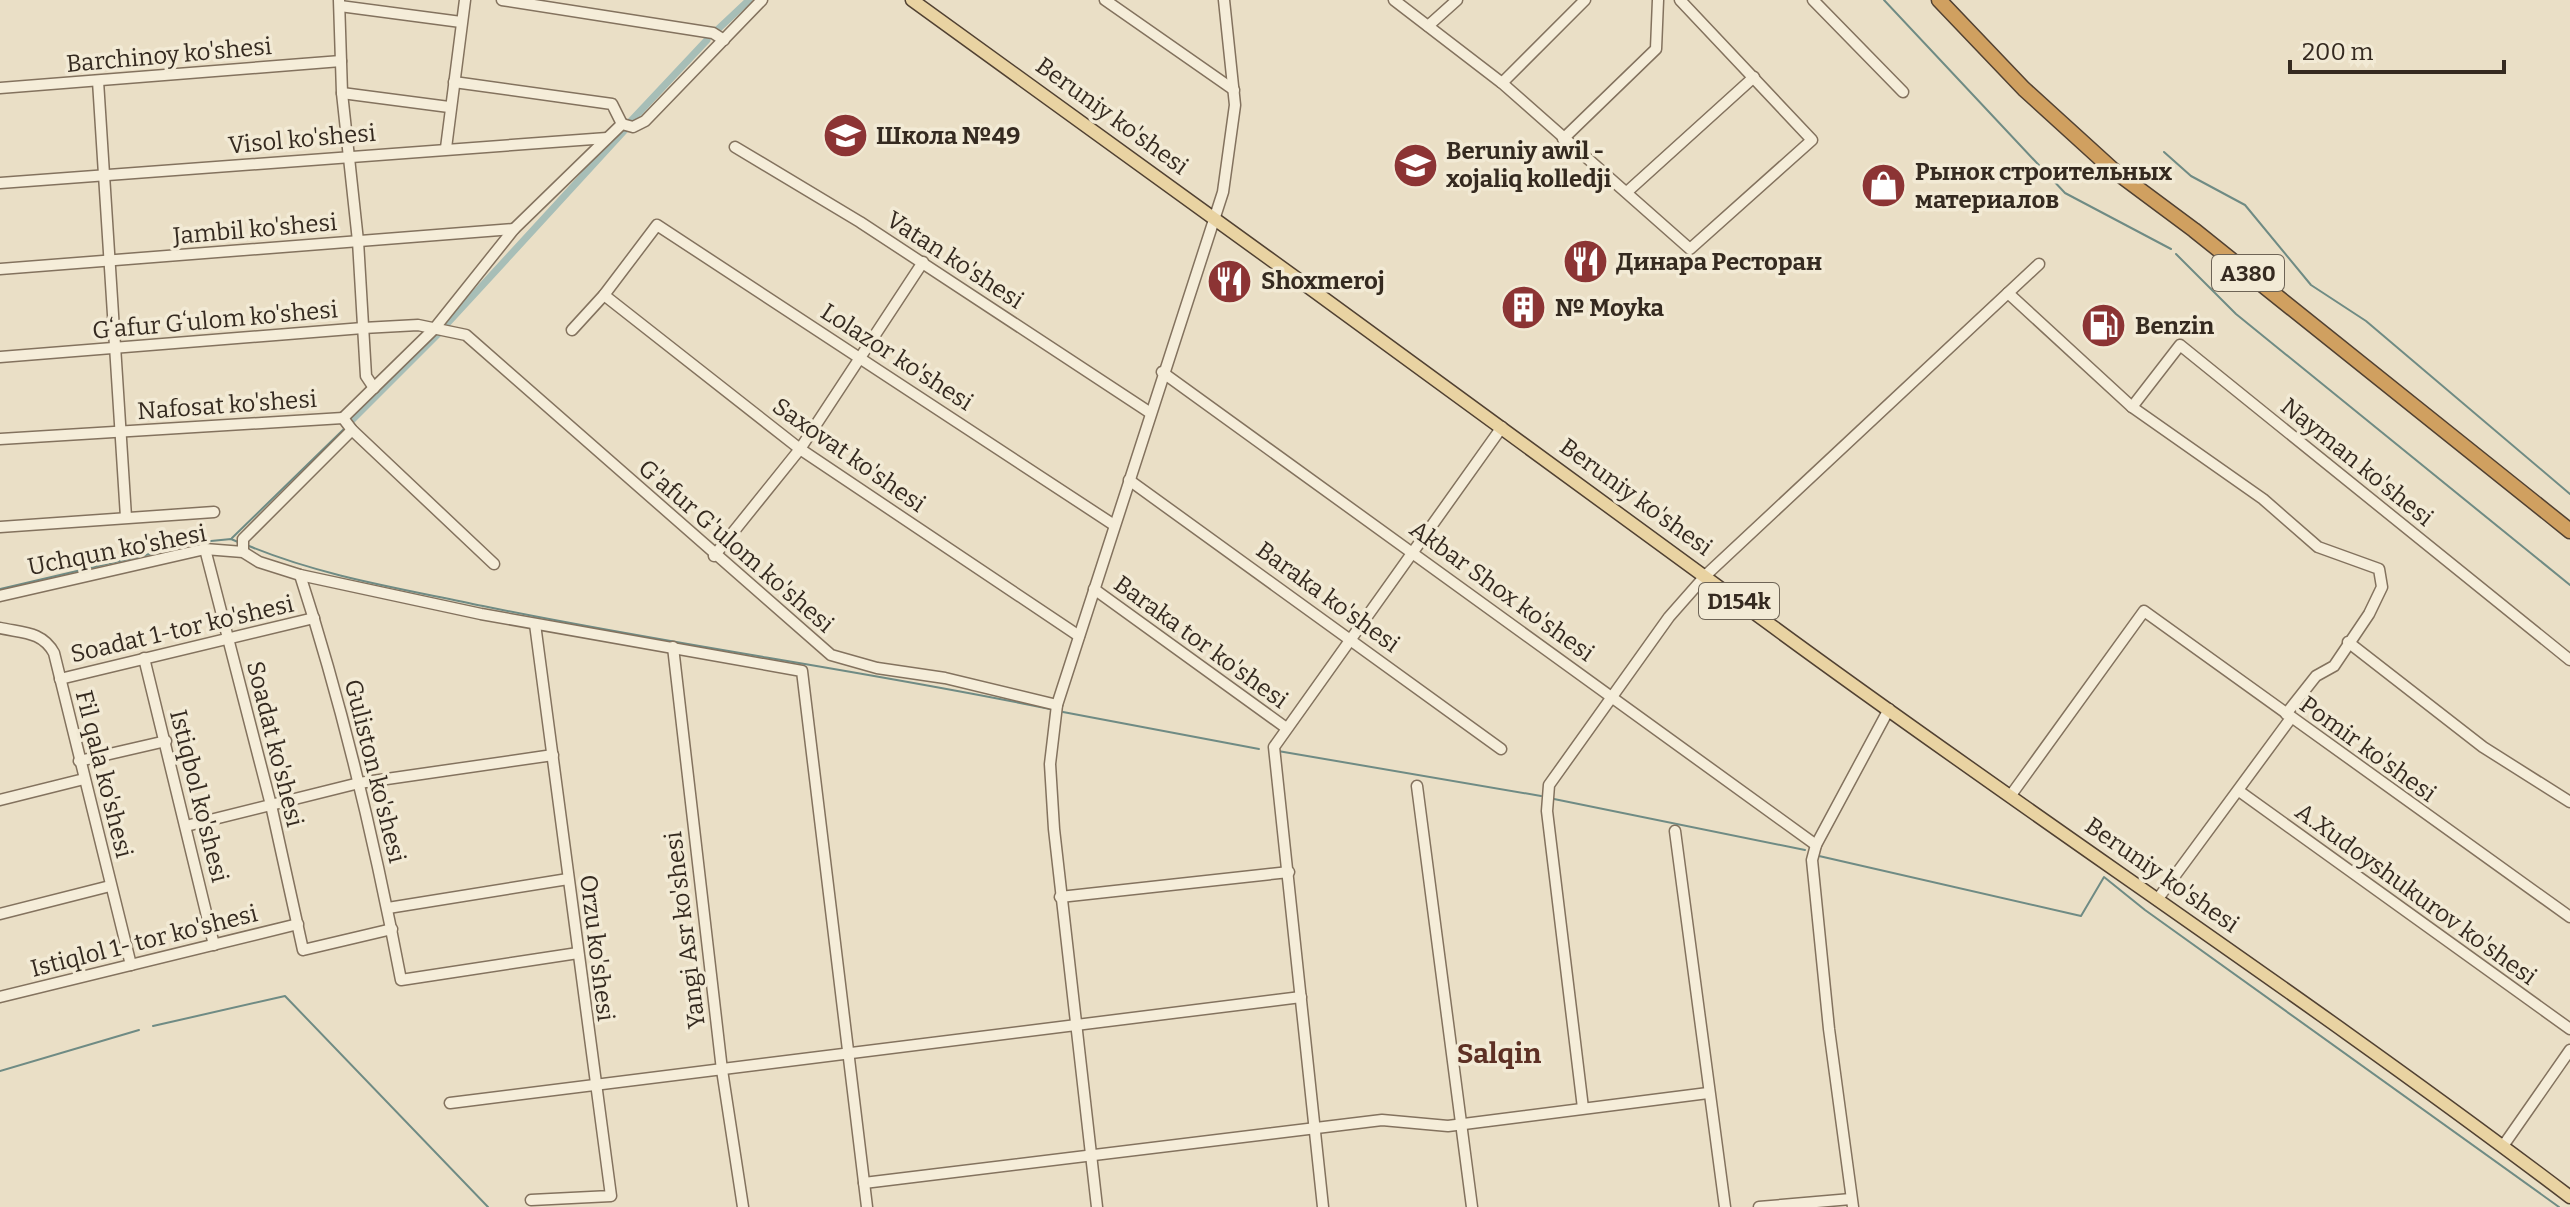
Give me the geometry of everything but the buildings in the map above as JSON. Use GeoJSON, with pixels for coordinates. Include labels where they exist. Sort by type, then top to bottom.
{"type":"FeatureCollection","features":[{"type":"Feature","properties":{"kind":"highway","name":"A380"},"geometry":{"type":"LineString","coordinates":[[1939,0],[2024,89],[2112,169],[2206,240],[2570,531]]}},
{"type":"Feature","properties":{"kind":"main road","name":"Beruniy ko'shesi"},"geometry":{"type":"LineString","coordinates":[[912,0],[1889,709],[2503,1146],[2570,1197]]}},
{"type":"Feature","properties":{"kind":"street"},"geometry":{"type":"LineString","coordinates":[[446,148],[465,0]]}},
{"type":"Feature","properties":{"kind":"street"},"geometry":{"type":"LineString","coordinates":[[502,0],[713,33],[724,40]]}},
{"type":"Feature","properties":{"kind":"street"},"geometry":{"type":"LineString","coordinates":[[454,82],[612,104],[622,124],[633,127],[645,121],[762,0]]}},
{"type":"Feature","properties":{"kind":"street"},"geometry":{"type":"LineString","coordinates":[[1105,0],[1234,90]]}},
{"type":"Feature","properties":{"kind":"street"},"geometry":{"type":"LineString","coordinates":[[1097,1207],[1060,897],[1050,764],[1057,705],[1149,412],[1215,217],[1231,143],[1234,90],[1224,0]]}},
{"type":"Feature","properties":{"kind":"street"},"geometry":{"type":"LineString","coordinates":[[1394,0],[1502,83],[1563,139],[1628,191],[1690,249],[1812,140],[1680,0]]}},
{"type":"Feature","properties":{"kind":"street"},"geometry":{"type":"LineString","coordinates":[[1428,26],[1457,0]]}},
{"type":"Feature","properties":{"kind":"street"},"geometry":{"type":"LineString","coordinates":[[1502,83],[1585,0]]}},
{"type":"Feature","properties":{"kind":"street"},"geometry":{"type":"LineString","coordinates":[[1563,139],[1656,49],[1658,0]]}},
{"type":"Feature","properties":{"kind":"street"},"geometry":{"type":"LineString","coordinates":[[1813,0],[1903,92]]}},
{"type":"Feature","properties":{"kind":"street"},"geometry":{"type":"LineString","coordinates":[[374,388],[366,376],[358,241],[342,93],[339,3],[461,22]]}},
{"type":"Feature","properties":{"kind":"street","name":"Barchinoy ko'shesi"},"geometry":{"type":"LineString","coordinates":[[0,88],[341,61]]}},
{"type":"Feature","properties":{"kind":"street"},"geometry":{"type":"LineString","coordinates":[[1628,191],[1754,77]]}},
{"type":"Feature","properties":{"kind":"street"},"geometry":{"type":"LineString","coordinates":[[98,81],[101,175],[111,261],[126,517]]}},
{"type":"Feature","properties":{"kind":"street"},"geometry":{"type":"LineString","coordinates":[[342,93],[449,107]]}},
{"type":"Feature","properties":{"kind":"street"},"geometry":{"type":"LineString","coordinates":[[343,418],[434,329],[514,229],[622,124]]}},
{"type":"Feature","properties":{"kind":"street","name":"Visol ko'shesi"},"geometry":{"type":"LineString","coordinates":[[0,183],[607,138]]}},
{"type":"Feature","properties":{"kind":"street","name":"Vatan ko'shesi"},"geometry":{"type":"LineString","coordinates":[[735,147],[923,262],[1149,412]]}},
{"type":"Feature","properties":{"kind":"street","name":"Lolazor ko'shesi"},"geometry":{"type":"LineString","coordinates":[[604,295],[657,225],[863,357],[1114,525]]}},
{"type":"Feature","properties":{"kind":"street","name":"Jambil ko'shesi"},"geometry":{"type":"LineString","coordinates":[[0,269],[514,229]]}},
{"type":"Feature","properties":{"kind":"street"},"geometry":{"type":"LineString","coordinates":[[714,556],[800,449],[923,262]]}},
{"type":"Feature","properties":{"kind":"street"},"geometry":{"type":"LineString","coordinates":[[1583,1108],[1547,811],[1549,785],[1669,617],[1706,575],[2039,264]]}},
{"type":"Feature","properties":{"kind":"street"},"geometry":{"type":"LineString","coordinates":[[2008,293],[2132,407],[2263,499],[2318,547],[2379,569],[2382,587],[2369,614],[2334,666],[2316,676],[2239,791],[2157,900]]}},
{"type":"Feature","properties":{"kind":"street"},"geometry":{"type":"LineString","coordinates":[[572,330],[604,295]]}},
{"type":"Feature","properties":{"kind":"street","name":"Saxovat ko'shesi"},"geometry":{"type":"LineString","coordinates":[[604,295],[800,449],[1079,636]]}},
{"type":"Feature","properties":{"kind":"street","name":"Gʻafur Gʻulom ko'shesi"},"geometry":{"type":"LineString","coordinates":[[0,357],[363,328],[418,325],[434,329]]}},
{"type":"Feature","properties":{"kind":"street","name":"G'afur G'ulom ko'shesi"},"geometry":{"type":"LineString","coordinates":[[434,329],[466,335],[714,556],[831,655],[1057,705]]}},
{"type":"Feature","properties":{"kind":"street","name":"Nayman ko'shesi"},"geometry":{"type":"LineString","coordinates":[[2132,407],[2180,345],[2570,660]]}},
{"type":"Feature","properties":{"kind":"street","name":"Akbar Shox ko'shesi"},"geometry":{"type":"LineString","coordinates":[[1162,372],[1415,552],[1816,845]]}},
{"type":"Feature","properties":{"kind":"street","name":"Nafosat ko'shesi"},"geometry":{"type":"LineString","coordinates":[[0,439],[343,418],[494,564]]}},
{"type":"Feature","properties":{"kind":"street"},"geometry":{"type":"LineString","coordinates":[[1323,1207],[1289,872],[1273,766],[1274,747],[1285,727],[1415,552],[1502,427]]}},
{"type":"Feature","properties":{"kind":"street"},"geometry":{"type":"LineString","coordinates":[[243,552],[243,539],[352,430]]}},
{"type":"Feature","properties":{"kind":"street","name":"Baraka ko'shesi"},"geometry":{"type":"LineString","coordinates":[[1129,480],[1501,749]]}},
{"type":"Feature","properties":{"kind":"street"},"geometry":{"type":"LineString","coordinates":[[0,527],[214,512]]}},
{"type":"Feature","properties":{"kind":"street","name":"Uchqun ko'shesi"},"geometry":{"type":"LineString","coordinates":[[0,596],[205,549],[243,552],[259,562],[300,575],[535,624],[802,671],[848,1056]]}},
{"type":"Feature","properties":{"kind":"street","name":"Soadat ko'shesi"},"geometry":{"type":"LineString","coordinates":[[205,549],[271,805],[303,950],[392,929]]}},
{"type":"Feature","properties":{"kind":"street","name":"Guliston ko'shesi"},"geometry":{"type":"LineString","coordinates":[[300,575],[359,783],[401,980],[578,953]]}},
{"type":"Feature","properties":{"kind":"street","name":"Baraka tor ko'shesi"},"geometry":{"type":"LineString","coordinates":[[1094,589],[1285,727]]}},
{"type":"Feature","properties":{"kind":"street","name":"Pomir ko'shesi"},"geometry":{"type":"LineString","coordinates":[[2011,795],[2144,611],[2570,917]]}},
{"type":"Feature","properties":{"kind":"street","name":"Soadat 1-tor ko'shesi"},"geometry":{"type":"LineString","coordinates":[[60,679],[314,618]]}},
{"type":"Feature","properties":{"kind":"street","name":"Orzu ko'shesi"},"geometry":{"type":"LineString","coordinates":[[531,1200],[611,1196],[535,624]]}},
{"type":"Feature","properties":{"kind":"street","name":"Fil qala ko'shesi"},"geometry":{"type":"LineString","coordinates":[[0,628],[35,634],[45,640],[54,653],[131,965]]}},
{"type":"Feature","properties":{"kind":"street"},"geometry":{"type":"LineString","coordinates":[[2348,642],[2483,747],[2570,802]]}},
{"type":"Feature","properties":{"kind":"street","name":"Yangi Asr ko'shesi"},"geometry":{"type":"LineString","coordinates":[[673,647],[722,1070],[743,1207]]}},
{"type":"Feature","properties":{"kind":"street","name":"Istiqbol ko'shesi"},"geometry":{"type":"LineString","coordinates":[[144,658],[214,945]]}},
{"type":"Feature","properties":{"kind":"street"},"geometry":{"type":"LineString","coordinates":[[1759,1207],[1852,1203],[1829,1029],[1812,860],[1816,845],[1889,709]]}},
{"type":"Feature","properties":{"kind":"street"},"geometry":{"type":"LineString","coordinates":[[79,761],[166,741]]}},
{"type":"Feature","properties":{"kind":"street"},"geometry":{"type":"LineString","coordinates":[[186,826],[359,783],[553,755]]}},
{"type":"Feature","properties":{"kind":"street"},"geometry":{"type":"LineString","coordinates":[[0,800],[84,779]]}},
{"type":"Feature","properties":{"kind":"street"},"geometry":{"type":"LineString","coordinates":[[1417,786],[1472,1207]]}},
{"type":"Feature","properties":{"kind":"street","name":"A.Xudoyshukurov ko'shesi"},"geometry":{"type":"LineString","coordinates":[[2239,791],[2570,1029]]}},
{"type":"Feature","properties":{"kind":"street"},"geometry":{"type":"LineString","coordinates":[[1675,831],[1725,1207]]}},
{"type":"Feature","properties":{"kind":"street"},"geometry":{"type":"LineString","coordinates":[[1060,897],[1289,872]]}},
{"type":"Feature","properties":{"kind":"street"},"geometry":{"type":"LineString","coordinates":[[388,908],[568,879]]}},
{"type":"Feature","properties":{"kind":"street"},"geometry":{"type":"LineString","coordinates":[[0,914],[110,886]]}},
{"type":"Feature","properties":{"kind":"street","name":"Istiqlol 1- tor ko'shesi"},"geometry":{"type":"LineString","coordinates":[[0,997],[298,924]]}},
{"type":"Feature","properties":{"kind":"street"},"geometry":{"type":"LineString","coordinates":[[450,1103],[594,1083],[848,1056],[1301,997]]}},
{"type":"Feature","properties":{"kind":"street"},"geometry":{"type":"LineString","coordinates":[[2503,1146],[2570,1050]]}},
{"type":"Feature","properties":{"kind":"street"},"geometry":{"type":"LineString","coordinates":[[848,1056],[867,1207]]}},
{"type":"Feature","properties":{"kind":"street"},"geometry":{"type":"LineString","coordinates":[[864,1183],[1316,1131],[1382,1120],[1461,1124],[1708,1093]]}},
{"type":"Feature","properties":{"kind":"waterway"},"geometry":{"type":"LineString","coordinates":[[716,31],[749,0]]}},
{"type":"Feature","properties":{"kind":"waterway"},"geometry":{"type":"LineString","coordinates":[[1884,0],[2065,193],[2171,249]]}},
{"type":"Feature","properties":{"kind":"waterway"},"geometry":{"type":"LineString","coordinates":[[630,122],[707,40]]}},
{"type":"Feature","properties":{"kind":"waterway"},"geometry":{"type":"LineString","coordinates":[[445,326],[625,130]]}},
{"type":"Feature","properties":{"kind":"waterway"},"geometry":{"type":"LineString","coordinates":[[2164,152],[2191,176],[2245,205],[2311,285],[2366,321],[2570,494]]}},
{"type":"Feature","properties":{"kind":"waterway"},"geometry":{"type":"LineString","coordinates":[[2176,254],[2236,314],[2570,585]]}},
{"type":"Feature","properties":{"kind":"waterway"},"geometry":{"type":"LineString","coordinates":[[350,422],[438,334]]}},
{"type":"Feature","properties":{"kind":"waterway"},"geometry":{"type":"LineString","coordinates":[[232,538],[345,428]]}},
{"type":"Feature","properties":{"kind":"waterway"},"geometry":{"type":"LineString","coordinates":[[0,589],[201,542],[231,539],[238,542]]}},
{"type":"Feature","properties":{"kind":"waterway"},"geometry":{"type":"LineString","coordinates":[[249,546],[306,566],[394,588],[624,633],[1050,709]]}},
{"type":"Feature","properties":{"kind":"waterway"},"geometry":{"type":"LineString","coordinates":[[1063,712],[1259,749]]}},
{"type":"Feature","properties":{"kind":"waterway"},"geometry":{"type":"LineString","coordinates":[[1278,751],[1541,796]]}},
{"type":"Feature","properties":{"kind":"waterway"},"geometry":{"type":"LineString","coordinates":[[1554,799],[1805,850]]}},
{"type":"Feature","properties":{"kind":"waterway"},"geometry":{"type":"LineString","coordinates":[[1819,856],[2081,916],[2104,877],[2145,910],[2559,1207]]}},
{"type":"Feature","properties":{"kind":"waterway"},"geometry":{"type":"LineString","coordinates":[[153,1026],[285,996],[488,1207]]}},
{"type":"Feature","properties":{"kind":"waterway"},"geometry":{"type":"LineString","coordinates":[[0,1071],[139,1030]]}},
{"type":"Feature","properties":{"kind":"place","name":"Школа №49"},"geometry":{"type":"Point","coordinates":[845,136]}},
{"type":"Feature","properties":{"kind":"place","name":"Beruniy awil - xojaliq kolledji"},"geometry":{"type":"Point","coordinates":[1415,165]}},
{"type":"Feature","properties":{"kind":"place","name":"Рынок строительных материалов"},"geometry":{"type":"Point","coordinates":[1884,186]}},
{"type":"Feature","properties":{"kind":"place","name":"Динара Ресторан"},"geometry":{"type":"Point","coordinates":[1585,262]}},
{"type":"Feature","properties":{"kind":"place","name":"Shoxmeroj"},"geometry":{"type":"Point","coordinates":[1230,281]}},
{"type":"Feature","properties":{"kind":"place","name":"№ Moyka"},"geometry":{"type":"Point","coordinates":[1524,308]}},
{"type":"Feature","properties":{"kind":"place","name":"Benzin"},"geometry":{"type":"Point","coordinates":[2104,326]}},
{"type":"Feature","properties":{"kind":"district","name":"Salqin"},"geometry":{"type":"Point","coordinates":[1499,1053]}}]}
